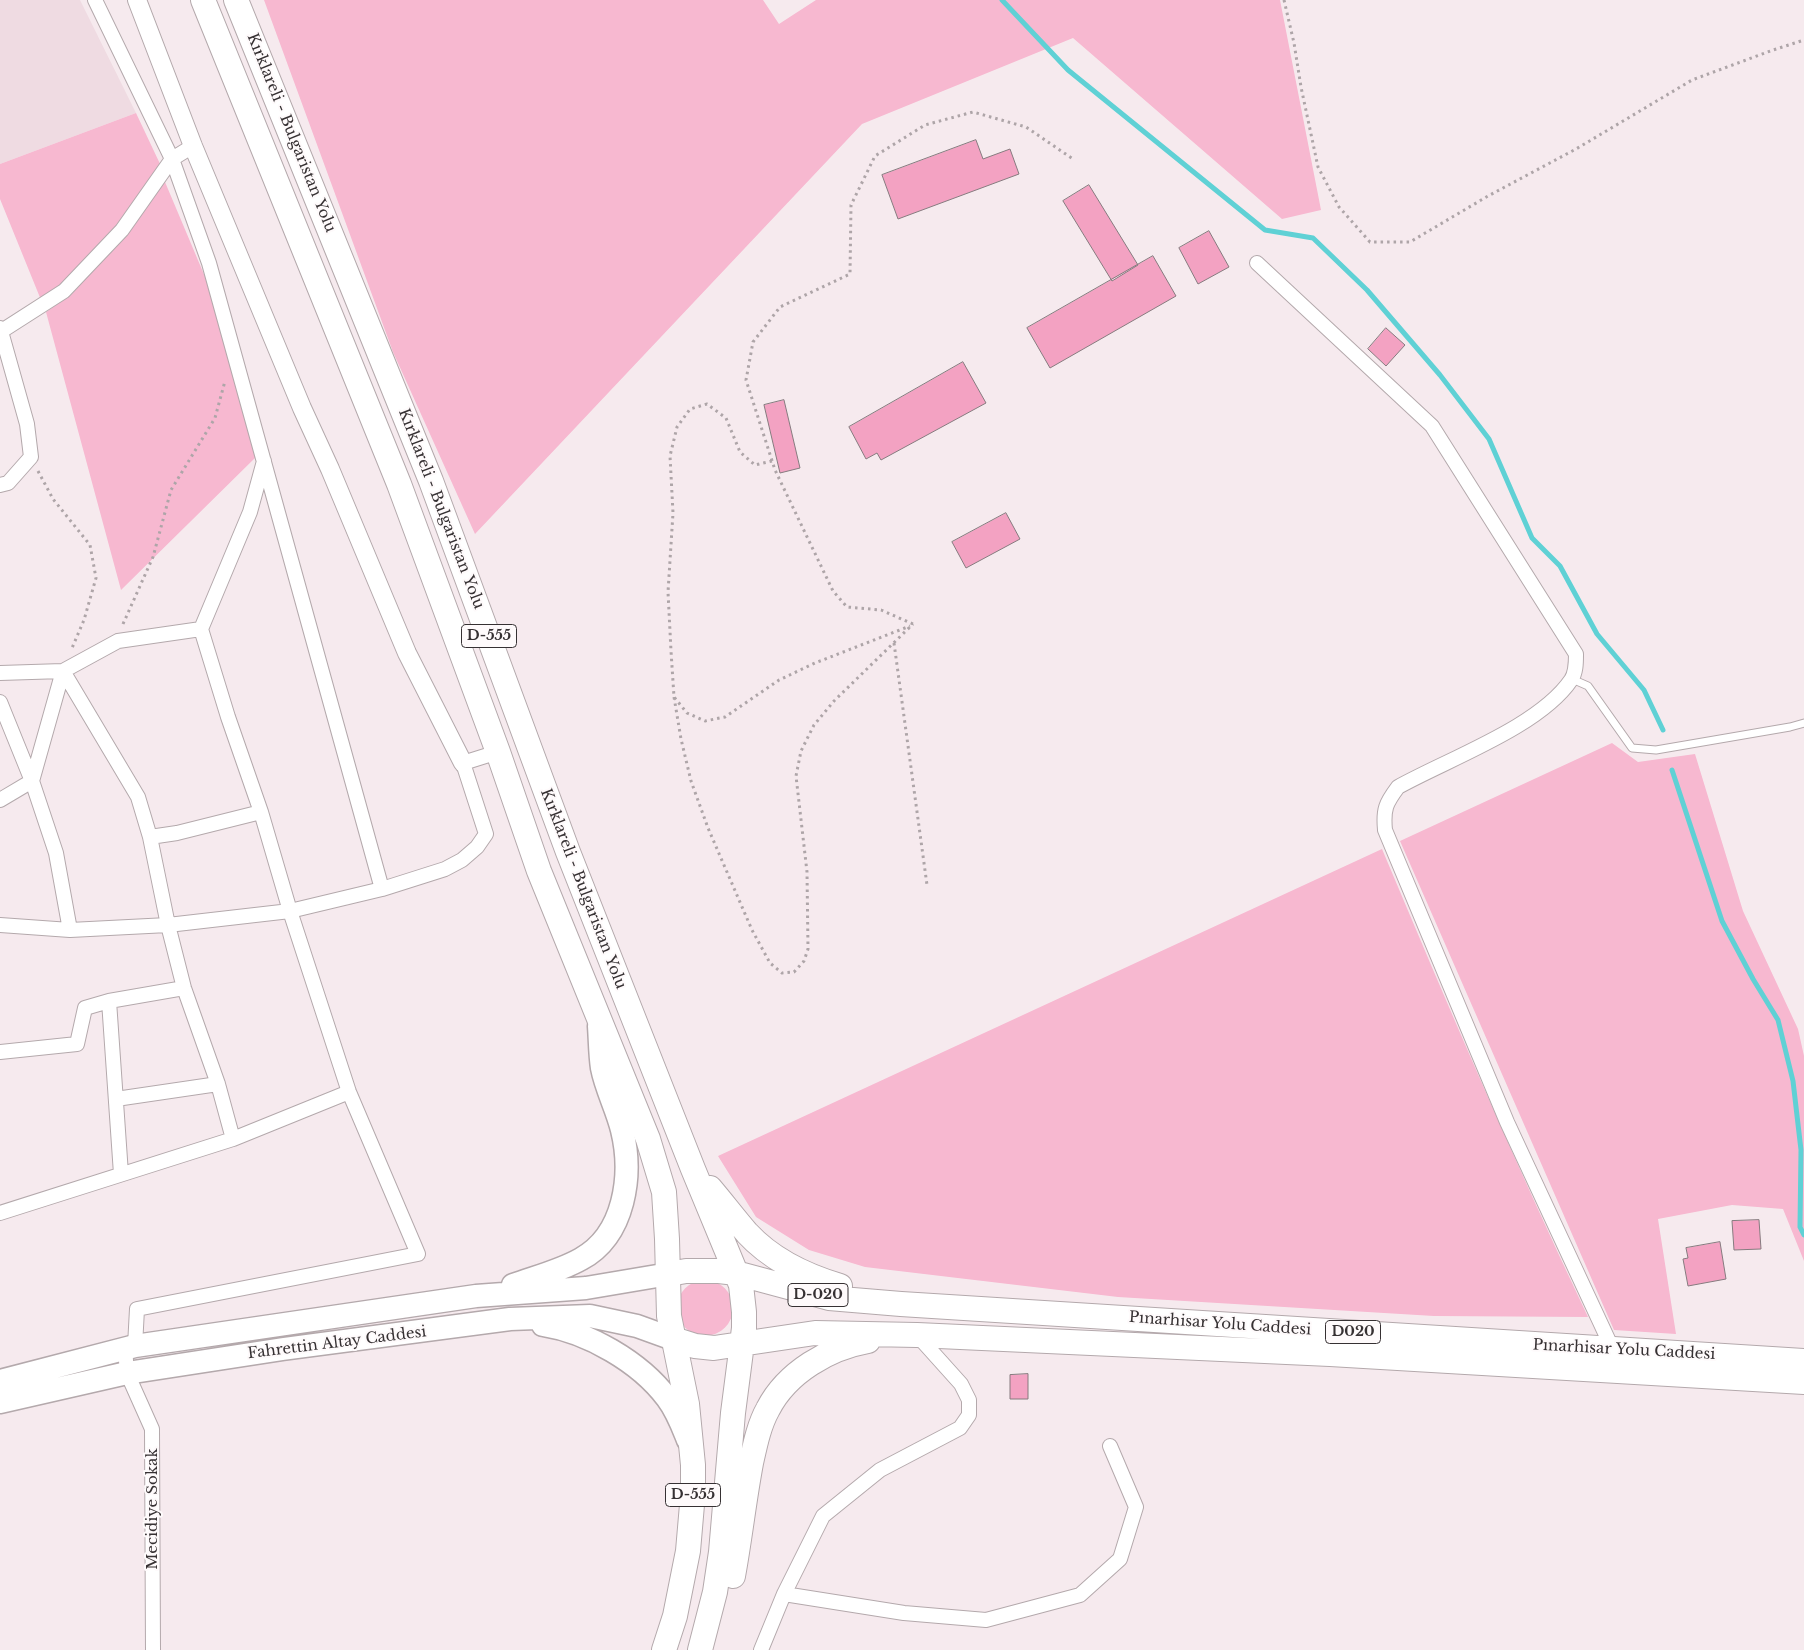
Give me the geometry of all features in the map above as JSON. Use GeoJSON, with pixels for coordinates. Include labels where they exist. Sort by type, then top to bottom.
{"type":"FeatureCollection","features":[{"type":"Feature","properties":{"kind":"highway","name":"Kırklareli - Bulgaristan Yolu"},"geometry":{"type":"LineString","coordinates":[[203,0],[399,484],[498,752],[539,871],[648,1139],[664,1192],[669,1274]]}},
{"type":"Feature","properties":{"kind":"highway","name":"Kırklareli - Bulgaristan Yolu"},"geometry":{"type":"LineString","coordinates":[[236,0],[431,481],[568,852],[736,1273]]}},
{"type":"Feature","properties":{"kind":"highway"},"geometry":{"type":"LineString","coordinates":[[693,1169],[748,1234],[791,1266],[814,1278],[901,1304]]}},
{"type":"Feature","properties":{"kind":"highway","name":"Pınarhisar Yolu Caddesi"},"geometry":{"type":"LineString","coordinates":[[669,1274],[686,1271],[736,1273],[829,1298],[901,1304],[1804,1361]]}},
{"type":"Feature","properties":{"kind":"highway","name":"D-555"},"geometry":{"type":"LineString","coordinates":[[700,1650],[715,1592],[722,1552],[736,1378],[742,1343],[744,1312],[742,1292],[736,1273]]}},
{"type":"Feature","properties":{"kind":"highway","name":"D-555"},"geometry":{"type":"LineString","coordinates":[[664,1650],[675,1616],[688,1551],[693,1493],[692,1451],[687,1404],[669,1316],[669,1274]]}},
{"type":"Feature","properties":{"kind":"highway","name":"Pınarhisar Yolu Caddesi"},"geometry":{"type":"LineString","coordinates":[[673,1339],[695,1346],[714,1348],[815,1333],[917,1335],[1330,1354],[1804,1382]]}},
{"type":"Feature","properties":{"kind":"highway"},"geometry":{"type":"LineString","coordinates":[[709,1650],[725,1608],[732,1582],[754,1448],[767,1410],[776,1395],[800,1371],[835,1351],[866,1341],[917,1335]]}},
{"type":"Feature","properties":{"kind":"main road"},"geometry":{"type":"LineString","coordinates":[[476,1296],[560,1269],[582,1259],[598,1247],[609,1234],[619,1213],[627,1175],[627,1159],[622,1128],[602,1068],[598,1016]]}},
{"type":"Feature","properties":{"kind":"main road","name":"Fahrettin Altay Caddesi"},"geometry":{"type":"LineString","coordinates":[[0,1381],[130,1347],[476,1296],[586,1288],[669,1274]]}},
{"type":"Feature","properties":{"kind":"main road","name":"Fahrettin Altay Caddesi"},"geometry":{"type":"LineString","coordinates":[[0,1402],[127,1373],[283,1349],[434,1331],[478,1323],[548,1317],[590,1316],[638,1326],[673,1339]]}},
{"type":"Feature","properties":{"kind":"main road"},"geometry":{"type":"LineString","coordinates":[[478,1323],[520,1323],[556,1327],[579,1334],[596,1342],[635,1367],[667,1398],[679,1417],[692,1451]]}},
{"type":"Feature","properties":{"kind":"street"},"geometry":{"type":"LineString","coordinates":[[95,0],[172,159],[209,263],[265,460],[285,541],[382,889]]}},
{"type":"Feature","properties":{"kind":"street"},"geometry":{"type":"LineString","coordinates":[[0,925],[70,930],[168,924],[290,911],[382,889],[445,869],[462,860],[477,847],[486,834],[463,763],[407,653],[330,469],[302,408],[193,146],[137,0]]}},
{"type":"Feature","properties":{"kind":"street"},"geometry":{"type":"LineString","coordinates":[[0,485],[8,483],[31,457],[27,424],[0,331],[64,291],[122,230],[172,159],[193,146]]}},
{"type":"Feature","properties":{"kind":"street"},"geometry":{"type":"LineString","coordinates":[[1257,263],[1432,426],[1576,654],[1576,666],[1572,679],[1561,692],[1540,710],[1507,732],[1398,787],[1388,801],[1384,814],[1385,830],[1508,1122],[1613,1350]]}},
{"type":"Feature","properties":{"kind":"street"},"geometry":{"type":"LineString","coordinates":[[0,1213],[233,1139],[349,1092],[201,628],[250,512],[265,460]]}},
{"type":"Feature","properties":{"kind":"street"},"geometry":{"type":"LineString","coordinates":[[0,673],[63,672],[118,641],[201,628]]}},
{"type":"Feature","properties":{"kind":"street"},"geometry":{"type":"LineString","coordinates":[[0,800],[32,781],[63,672]]}},
{"type":"Feature","properties":{"kind":"street"},"geometry":{"type":"LineString","coordinates":[[63,672],[138,797],[150,837],[168,924],[184,988],[218,1084],[233,1139]]}},
{"type":"Feature","properties":{"kind":"street"},"geometry":{"type":"LineString","coordinates":[[0,702],[32,781],[56,852],[70,930]]}},
{"type":"Feature","properties":{"kind":"street"},"geometry":{"type":"LineString","coordinates":[[463,763],[498,752]]}},
{"type":"Feature","properties":{"kind":"street"},"geometry":{"type":"LineString","coordinates":[[150,837],[177,833],[261,812]]}},
{"type":"Feature","properties":{"kind":"street"},"geometry":{"type":"LineString","coordinates":[[0,1052],[77,1044],[85,1008],[184,988]]}},
{"type":"Feature","properties":{"kind":"street"},"geometry":{"type":"LineString","coordinates":[[109,1002],[121,1174]]}},
{"type":"Feature","properties":{"kind":"street"},"geometry":{"type":"LineString","coordinates":[[116,1099],[218,1084]]}},
{"type":"Feature","properties":{"kind":"street","name":"Mecidiye Sokak"},"geometry":{"type":"LineString","coordinates":[[153,1650],[152,1428],[127,1373],[137,1309],[418,1254],[349,1092]]}},
{"type":"Feature","properties":{"kind":"street"},"geometry":{"type":"LineString","coordinates":[[761,1650],[784,1594],[823,1516],[880,1470],[960,1428],[969,1415],[969,1400],[962,1384],[917,1335]]}},
{"type":"Feature","properties":{"kind":"street"},"geometry":{"type":"LineString","coordinates":[[784,1594],[904,1613],[986,1620],[1080,1595],[1120,1558],[1136,1507],[1110,1446]]}},
{"type":"Feature","properties":{"kind":"lane"},"geometry":{"type":"LineString","coordinates":[[1572,679],[1588,686],[1632,748],[1656,750],[1804,723]]}},
{"type":"Feature","properties":{"kind":"path"},"geometry":{"type":"LineString","coordinates":[[1284,0],[1318,167],[1339,207],[1370,242],[1410,242],[1488,196],[1576,149],[1692,80],[1804,40]]}},
{"type":"Feature","properties":{"kind":"path"},"geometry":{"type":"LineString","coordinates":[[913,624],[881,610],[847,608],[833,591],[772,461],[746,380],[753,342],[780,307],[850,274],[851,205],[875,156],[925,125],[973,112],[1026,127],[1073,159]]}},
{"type":"Feature","properties":{"kind":"path"},"geometry":{"type":"LineString","coordinates":[[114,643],[153,557],[171,490],[215,418],[234,351]]}},
{"type":"Feature","properties":{"kind":"path"},"geometry":{"type":"LineString","coordinates":[[772,461],[755,465],[740,452],[726,418],[707,404],[690,409],[676,427],[670,456],[673,513],[668,592],[674,697],[687,764],[708,828],[752,930],[770,963],[782,973],[794,972],[804,961],[808,949],[807,872],[796,776],[801,751],[814,725],[834,701],[913,624]]}},
{"type":"Feature","properties":{"kind":"path"},"geometry":{"type":"LineString","coordinates":[[31,457],[53,499],[90,545],[96,578],[84,620],[63,672]]}},
{"type":"Feature","properties":{"kind":"path"},"geometry":{"type":"LineString","coordinates":[[674,697],[686,714],[705,721],[726,717],[780,680],[815,663],[913,624]]}},
{"type":"Feature","properties":{"kind":"path"},"geometry":{"type":"LineString","coordinates":[[894,643],[927,885]]}},
{"type":"Feature","properties":{"kind":"shaded area"},"geometry":{"type":"Polygon","coordinates":[[[0,0],[80,0],[136,113],[0,164],[0,0]]]}},
{"type":"Feature","properties":{"kind":"shaded area"},"geometry":{"type":"Polygon","coordinates":[[[264,0],[763,0],[779,24],[816,0],[1280,0],[1321,210],[1282,219],[1073,38],[862,124],[475,534],[393,352],[264,0]]]}},
{"type":"Feature","properties":{"kind":"shaded area"},"geometry":{"type":"Polygon","coordinates":[[[136,113],[161,166],[120,225],[60,288],[41,300],[0,199],[0,164],[136,113]]]}},
{"type":"Feature","properties":{"kind":"shaded area"},"geometry":{"type":"Polygon","coordinates":[[[165,182],[211,291],[256,457],[121,590],[46,312],[71,295],[126,233],[165,182]]]}},
{"type":"Feature","properties":{"kind":"shaded area"},"geometry":{"type":"Polygon","coordinates":[[[1612,743],[1638,762],[1695,754],[1743,911],[1798,1029],[1804,1056],[1804,1261],[1783,1209],[1732,1205],[1658,1219],[1676,1334],[1614,1330],[1400,841],[1612,743]]]}},
{"type":"Feature","properties":{"kind":"shaded area"},"geometry":{"type":"Polygon","coordinates":[[[1382,849],[1482,1084],[1588,1317],[1434,1316],[1118,1297],[865,1267],[809,1250],[756,1217],[718,1156],[1382,849]]]}},
{"type":"Feature","properties":{"kind":"shaded area"},"geometry":{"type":"Polygon","coordinates":[[[699,1280],[711,1280],[721,1284],[729,1292],[733,1308],[729,1324],[721,1332],[711,1336],[699,1336],[689,1332],[681,1324],[677,1314],[677,1302],[681,1292],[689,1284],[699,1280]]]}},
{"type":"Feature","properties":{"kind":"building"},"geometry":{"type":"Polygon","coordinates":[[[976,140],[983,159],[1010,149],[1019,174],[898,219],[882,175],[976,140]]]}},
{"type":"Feature","properties":{"kind":"building"},"geometry":{"type":"Polygon","coordinates":[[[1089,185],[1138,265],[1112,281],[1063,201],[1089,185]]]}},
{"type":"Feature","properties":{"kind":"building"},"geometry":{"type":"Polygon","coordinates":[[[1209,231],[1229,267],[1198,284],[1179,248],[1209,231]]]}},
{"type":"Feature","properties":{"kind":"building"},"geometry":{"type":"Polygon","coordinates":[[[1153,256],[1176,296],[1050,368],[1027,328],[1153,256]]]}},
{"type":"Feature","properties":{"kind":"building"},"geometry":{"type":"Polygon","coordinates":[[[1386,328],[1405,345],[1386,366],[1368,349],[1386,328]]]}},
{"type":"Feature","properties":{"kind":"building"},"geometry":{"type":"Polygon","coordinates":[[[963,362],[986,403],[881,460],[877,453],[866,459],[849,427],[963,362]]]}},
{"type":"Feature","properties":{"kind":"building"},"geometry":{"type":"Polygon","coordinates":[[[784,400],[800,468],[780,473],[764,405],[784,400]]]}},
{"type":"Feature","properties":{"kind":"building"},"geometry":{"type":"Polygon","coordinates":[[[1006,513],[1020,539],[966,568],[952,542],[1006,513]]]}},
{"type":"Feature","properties":{"kind":"building"},"geometry":{"type":"Polygon","coordinates":[[[1759,1220],[1761,1249],[1734,1250],[1732,1221],[1759,1220]]]}},
{"type":"Feature","properties":{"kind":"building"},"geometry":{"type":"Polygon","coordinates":[[[1720,1242],[1726,1279],[1688,1286],[1683,1259],[1688,1258],[1686,1248],[1720,1242]]]}},
{"type":"Feature","properties":{"kind":"building"},"geometry":{"type":"Polygon","coordinates":[[[1028,1374],[1028,1399],[1010,1399],[1010,1375],[1028,1374]]]}},
{"type":"Feature","properties":{"kind":"waterway"},"geometry":{"type":"LineString","coordinates":[[1002,0],[1068,70],[1265,230],[1313,238],[1367,290],[1440,375],[1489,439],[1532,538],[1560,566],[1597,634],[1644,690],[1663,730]]}},
{"type":"Feature","properties":{"kind":"waterway"},"geometry":{"type":"LineString","coordinates":[[1672,770],[1722,921],[1753,979],[1778,1020],[1793,1081],[1801,1150],[1800,1227],[1804,1235]]}}]}
